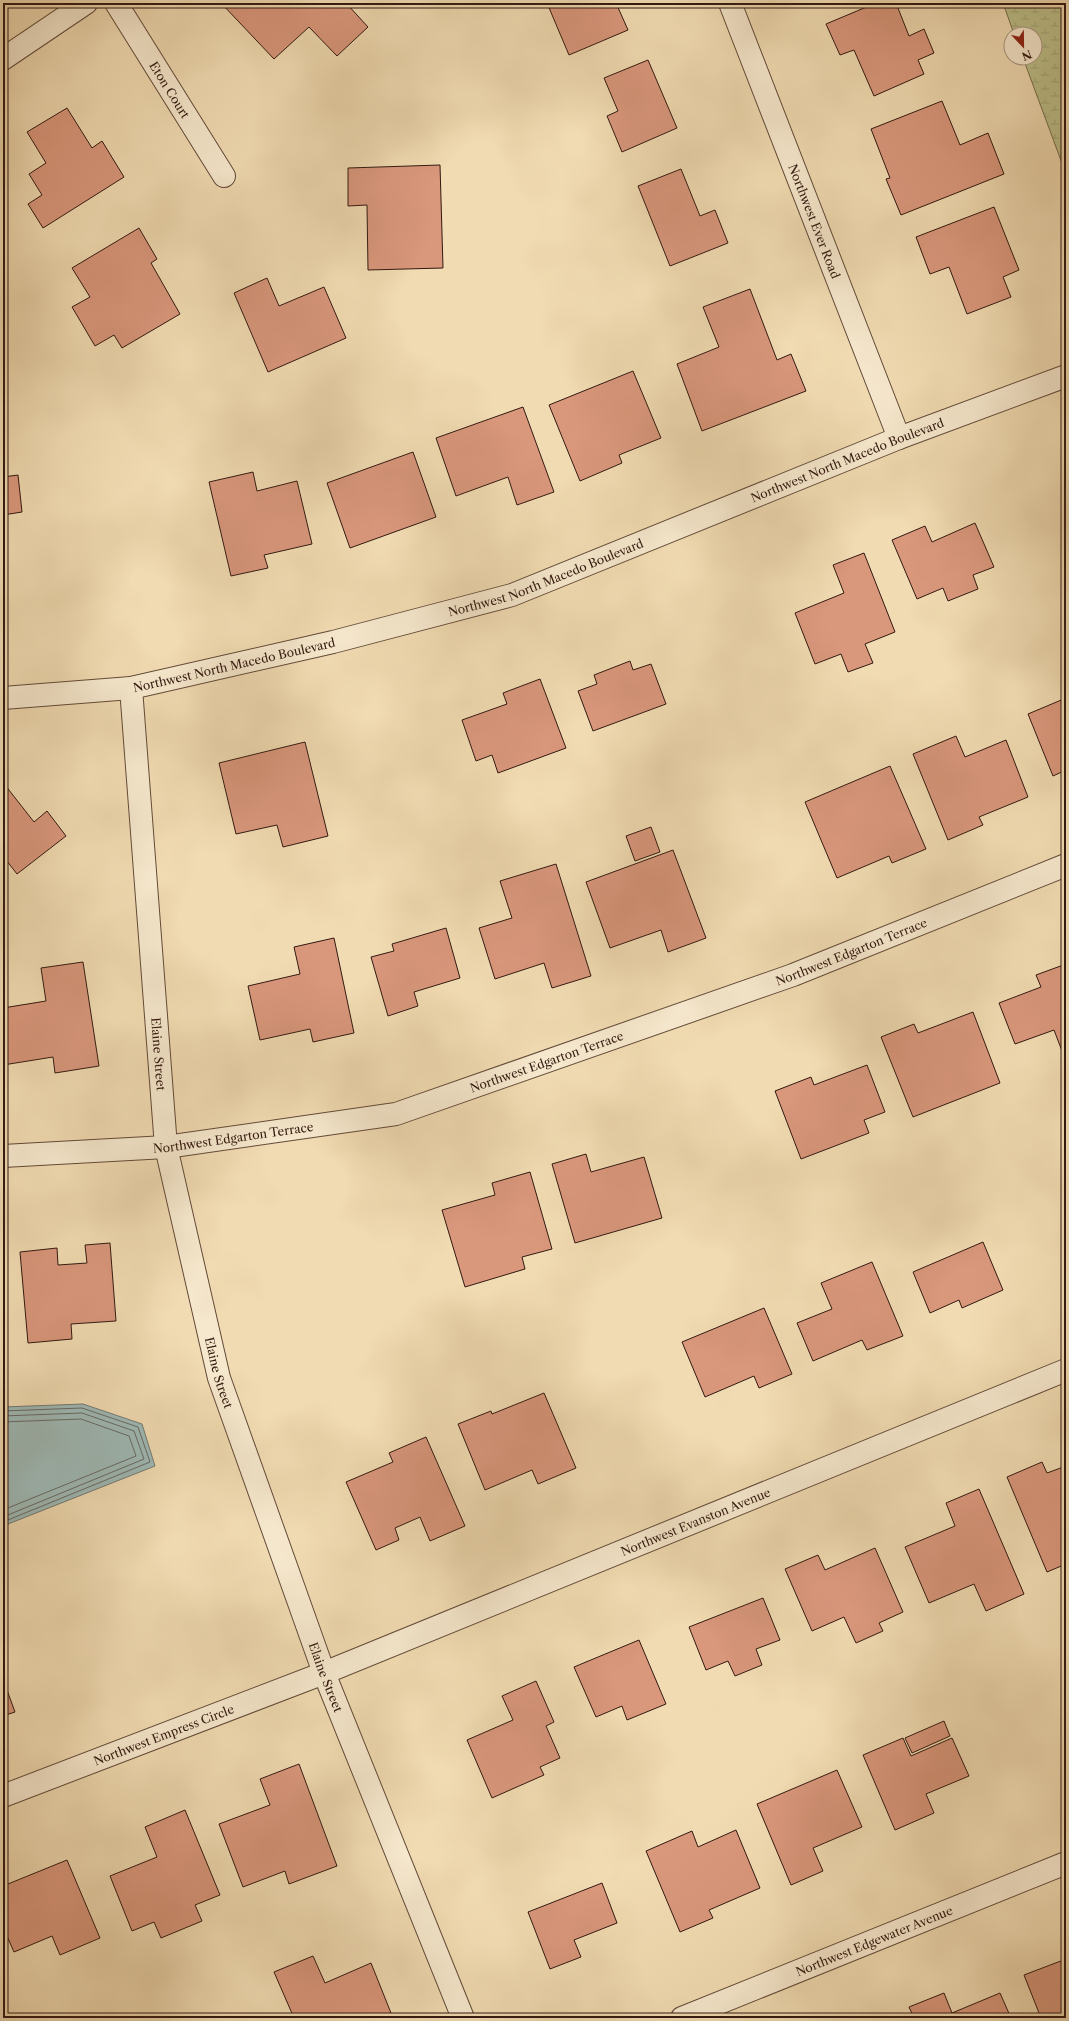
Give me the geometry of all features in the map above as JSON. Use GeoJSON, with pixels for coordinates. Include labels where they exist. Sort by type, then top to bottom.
{"type":"FeatureCollection","features":[{"type":"Feature","properties":{"kind":"street"},"geometry":{"type":"LineString","coordinates":[[3,59],[86,3]]}},
{"type":"Feature","properties":{"kind":"street","name":"Eton Court"},"geometry":{"type":"LineString","coordinates":[[116,3],[224,176]]}},
{"type":"Feature","properties":{"kind":"street","name":"Northwest Ever Road"},"geometry":{"type":"LineString","coordinates":[[730,3],[899,438]]}},
{"type":"Feature","properties":{"kind":"street","name":"Northwest North Macedo Boulevard"},"geometry":{"type":"LineString","coordinates":[[3,698],[131,688],[333,642],[512,595],[899,438],[1066,376]]}},
{"type":"Feature","properties":{"kind":"street","name":"Elaine Street"},"geometry":{"type":"LineString","coordinates":[[131,688],[166,1147],[219,1378],[324,1673],[463,2018]]}},
{"type":"Feature","properties":{"kind":"street","name":"Northwest Edgarton Terrace"},"geometry":{"type":"LineString","coordinates":[[3,1156],[166,1147],[396,1114],[793,975],[1066,865]]}},
{"type":"Feature","properties":{"kind":"street","name":"Northwest Evanston Avenue"},"geometry":{"type":"LineString","coordinates":[[324,1673],[1066,1370]]}},
{"type":"Feature","properties":{"kind":"street","name":"Northwest Empress Circle"},"geometry":{"type":"LineString","coordinates":[[3,1796],[324,1673]]}},
{"type":"Feature","properties":{"kind":"street","name":"Northwest Edgewater Avenue"},"geometry":{"type":"LineString","coordinates":[[682,2018],[1066,1863]]}},
{"type":"Feature","properties":{"kind":"green space"},"geometry":{"type":"Polygon","coordinates":[[[1003,3],[1066,3],[1066,174],[1026,66],[1043,66],[1043,26],[1011,26],[1003,3]]]}},
{"type":"Feature","properties":{"kind":"water"},"geometry":{"type":"Polygon","coordinates":[[[83,1404],[142,1424],[155,1466],[3,1526],[3,1407],[83,1404]]]}},
{"type":"Feature","properties":{"kind":"building"},"geometry":{"type":"Polygon","coordinates":[[[221,3],[346,3],[368,27],[337,56],[309,27],[274,59],[221,3]]]}},
{"type":"Feature","properties":{"kind":"building"},"geometry":{"type":"Polygon","coordinates":[[[547,3],[616,3],[628,30],[569,55],[547,3]]]}},
{"type":"Feature","properties":{"kind":"building"},"geometry":{"type":"Polygon","coordinates":[[[876,3],[896,3],[909,36],[924,29],[934,53],[918,60],[924,74],[874,96],[854,50],[840,55],[826,24],[876,3]]]}},
{"type":"Feature","properties":{"kind":"building"},"geometry":{"type":"Polygon","coordinates":[[[648,60],[677,128],[622,152],[607,116],[618,111],[604,78],[648,60]]]}},
{"type":"Feature","properties":{"kind":"building"},"geometry":{"type":"Polygon","coordinates":[[[942,101],[960,145],[988,133],[1004,174],[901,215],[886,179],[890,178],[871,129],[942,101]]]}},
{"type":"Feature","properties":{"kind":"building"},"geometry":{"type":"Polygon","coordinates":[[[67,108],[92,148],[102,141],[124,177],[43,228],[28,204],[42,195],[29,174],[46,163],[27,132],[67,108]]]}},
{"type":"Feature","properties":{"kind":"building"},"geometry":{"type":"Polygon","coordinates":[[[440,165],[443,268],[368,270],[367,205],[348,206],[348,168],[440,165]]]}},
{"type":"Feature","properties":{"kind":"building"},"geometry":{"type":"Polygon","coordinates":[[[681,169],[700,216],[715,210],[728,243],[670,266],[638,186],[681,169]]]}},
{"type":"Feature","properties":{"kind":"building"},"geometry":{"type":"Polygon","coordinates":[[[994,207],[1019,270],[1003,277],[1011,297],[967,314],[949,267],[930,274],[916,237],[994,207]]]}},
{"type":"Feature","properties":{"kind":"building"},"geometry":{"type":"Polygon","coordinates":[[[139,228],[157,259],[151,263],[180,314],[122,348],[114,335],[95,346],[72,307],[90,297],[72,268],[139,228]]]}},
{"type":"Feature","properties":{"kind":"building"},"geometry":{"type":"Polygon","coordinates":[[[267,278],[279,306],[324,287],[346,338],[268,372],[234,293],[267,278]]]}},
{"type":"Feature","properties":{"kind":"building"},"geometry":{"type":"Polygon","coordinates":[[[750,289],[777,360],[791,354],[806,391],[702,431],[677,364],[719,347],[703,307],[750,289]]]}},
{"type":"Feature","properties":{"kind":"building"},"geometry":{"type":"Polygon","coordinates":[[[633,371],[661,438],[619,455],[622,463],[580,481],[549,405],[633,371]]]}},
{"type":"Feature","properties":{"kind":"building"},"geometry":{"type":"Polygon","coordinates":[[[523,407],[554,492],[517,505],[508,477],[456,496],[436,438],[523,407]]]}},
{"type":"Feature","properties":{"kind":"building"},"geometry":{"type":"Polygon","coordinates":[[[413,452],[436,517],[350,548],[327,483],[413,452]]]}},
{"type":"Feature","properties":{"kind":"building"},"geometry":{"type":"Polygon","coordinates":[[[253,472],[257,491],[297,481],[312,544],[264,555],[268,568],[231,576],[209,482],[253,472]]]}},
{"type":"Feature","properties":{"kind":"building"},"geometry":{"type":"Polygon","coordinates":[[[18,475],[22,512],[3,515],[3,477],[18,475]]]}},
{"type":"Feature","properties":{"kind":"building"},"geometry":{"type":"Polygon","coordinates":[[[975,523],[994,567],[973,575],[978,589],[948,601],[943,588],[917,599],[892,540],[925,526],[932,542],[975,523]]]}},
{"type":"Feature","properties":{"kind":"building"},"geometry":{"type":"Polygon","coordinates":[[[864,553],[895,632],[865,644],[873,663],[848,672],[841,654],[815,664],[795,613],[844,593],[833,565],[864,553]]]}},
{"type":"Feature","properties":{"kind":"building"},"geometry":{"type":"Polygon","coordinates":[[[630,661],[633,670],[651,664],[666,704],[593,731],[578,691],[597,684],[594,675],[630,661]]]}},
{"type":"Feature","properties":{"kind":"building"},"geometry":{"type":"Polygon","coordinates":[[[540,679],[566,748],[498,773],[492,755],[476,761],[462,720],[507,704],[503,693],[540,679]]]}},
{"type":"Feature","properties":{"kind":"building"},"geometry":{"type":"Polygon","coordinates":[[[1066,698],[1066,770],[1053,776],[1028,714],[1066,698]]]}},
{"type":"Feature","properties":{"kind":"building"},"geometry":{"type":"Polygon","coordinates":[[[956,736],[965,757],[1006,740],[1028,797],[979,817],[983,825],[948,840],[913,754],[956,736]]]}},
{"type":"Feature","properties":{"kind":"building"},"geometry":{"type":"Polygon","coordinates":[[[305,742],[328,836],[283,847],[277,825],[236,834],[219,763],[305,742]]]}},
{"type":"Feature","properties":{"kind":"building"},"geometry":{"type":"Polygon","coordinates":[[[890,766],[926,849],[892,863],[889,856],[837,878],[805,802],[890,766]]]}},
{"type":"Feature","properties":{"kind":"building"},"geometry":{"type":"Polygon","coordinates":[[[5,785],[34,822],[47,811],[66,836],[17,874],[3,856],[3,786],[5,785]]]}},
{"type":"Feature","properties":{"kind":"building"},"geometry":{"type":"Polygon","coordinates":[[[651,827],[660,852],[635,861],[626,836],[651,827]]]}},
{"type":"Feature","properties":{"kind":"building"},"geometry":{"type":"Polygon","coordinates":[[[673,850],[706,938],[668,952],[661,930],[610,948],[586,882],[673,850]]]}},
{"type":"Feature","properties":{"kind":"building"},"geometry":{"type":"Polygon","coordinates":[[[556,864],[591,976],[552,988],[544,963],[495,979],[479,928],[512,918],[500,881],[556,864]]]}},
{"type":"Feature","properties":{"kind":"building"},"geometry":{"type":"Polygon","coordinates":[[[446,928],[460,978],[414,992],[418,1006],[388,1016],[371,957],[394,951],[392,944],[446,928]]]}},
{"type":"Feature","properties":{"kind":"building"},"geometry":{"type":"Polygon","coordinates":[[[334,938],[354,1033],[313,1042],[310,1029],[260,1040],[248,986],[300,974],[294,947],[334,938]]]}},
{"type":"Feature","properties":{"kind":"building"},"geometry":{"type":"Polygon","coordinates":[[[83,962],[99,1066],[55,1073],[53,1057],[3,1065],[3,1008],[46,1001],[41,968],[83,962]]]}},
{"type":"Feature","properties":{"kind":"building"},"geometry":{"type":"Polygon","coordinates":[[[1066,964],[1066,1049],[1062,1051],[1054,1030],[1015,1044],[999,1003],[1041,987],[1036,975],[1066,964]]]}},
{"type":"Feature","properties":{"kind":"building"},"geometry":{"type":"Polygon","coordinates":[[[973,1012],[1000,1083],[913,1117],[881,1037],[914,1024],[918,1033],[973,1012]]]}},
{"type":"Feature","properties":{"kind":"building"},"geometry":{"type":"Polygon","coordinates":[[[867,1065],[885,1112],[864,1120],[869,1133],[801,1159],[775,1091],[811,1077],[814,1085],[867,1065]]]}},
{"type":"Feature","properties":{"kind":"building"},"geometry":{"type":"Polygon","coordinates":[[[586,1154],[591,1172],[644,1157],[662,1218],[575,1243],[552,1164],[586,1154]]]}},
{"type":"Feature","properties":{"kind":"building"},"geometry":{"type":"Polygon","coordinates":[[[530,1172],[552,1249],[522,1257],[525,1269],[465,1287],[442,1210],[495,1195],[492,1183],[530,1172]]]}},
{"type":"Feature","properties":{"kind":"building"},"geometry":{"type":"Polygon","coordinates":[[[983,1242],[1003,1290],[962,1308],[959,1300],[930,1313],[913,1272],[983,1242]]]}},
{"type":"Feature","properties":{"kind":"building"},"geometry":{"type":"Polygon","coordinates":[[[110,1243],[116,1321],[71,1324],[72,1339],[28,1343],[20,1252],[57,1248],[58,1265],[87,1263],[85,1245],[110,1243]]]}},
{"type":"Feature","properties":{"kind":"building"},"geometry":{"type":"Polygon","coordinates":[[[872,1262],[903,1336],[867,1350],[862,1340],[813,1361],[797,1323],[832,1309],[821,1283],[872,1262]]]}},
{"type":"Feature","properties":{"kind":"building"},"geometry":{"type":"Polygon","coordinates":[[[764,1308],[792,1374],[759,1388],[754,1376],[705,1397],[682,1342],[764,1308]]]}},
{"type":"Feature","properties":{"kind":"building"},"geometry":{"type":"Polygon","coordinates":[[[544,1393],[576,1468],[538,1484],[532,1470],[485,1490],[458,1424],[491,1411],[492,1414],[544,1393]]]}},
{"type":"Feature","properties":{"kind":"building"},"geometry":{"type":"Polygon","coordinates":[[[426,1437],[465,1526],[430,1541],[420,1517],[395,1528],[399,1540],[376,1550],[346,1482],[393,1462],[389,1453],[426,1437]]]}},
{"type":"Feature","properties":{"kind":"building"},"geometry":{"type":"Polygon","coordinates":[[[1042,1462],[1047,1473],[1066,1466],[1066,1564],[1047,1572],[1007,1477],[1042,1462]]]}},
{"type":"Feature","properties":{"kind":"building"},"geometry":{"type":"Polygon","coordinates":[[[979,1489],[1024,1594],[986,1611],[974,1584],[929,1603],[905,1547],[955,1526],[946,1503],[979,1489]]]}},
{"type":"Feature","properties":{"kind":"building"},"geometry":{"type":"Polygon","coordinates":[[[875,1548],[903,1612],[879,1623],[883,1631],[856,1643],[844,1617],[812,1631],[785,1569],[818,1555],[825,1570],[875,1548]]]}},
{"type":"Feature","properties":{"kind":"building"},"geometry":{"type":"Polygon","coordinates":[[[763,1598],[780,1640],[756,1649],[762,1665],[735,1676],[728,1661],[706,1670],[689,1627],[763,1598]]]}},
{"type":"Feature","properties":{"kind":"building"},"geometry":{"type":"Polygon","coordinates":[[[639,1640],[666,1704],[627,1720],[622,1706],[596,1717],[574,1667],[639,1640]]]}},
{"type":"Feature","properties":{"kind":"building"},"geometry":{"type":"Polygon","coordinates":[[[3,1679],[15,1712],[3,1716],[3,1679]]]}},
{"type":"Feature","properties":{"kind":"building"},"geometry":{"type":"Polygon","coordinates":[[[536,1681],[554,1722],[546,1726],[560,1758],[540,1767],[544,1775],[492,1798],[467,1740],[513,1720],[502,1696],[536,1681]]]}},
{"type":"Feature","properties":{"kind":"building"},"geometry":{"type":"Polygon","coordinates":[[[944,1721],[950,1736],[912,1753],[905,1738],[944,1721]]]}},
{"type":"Feature","properties":{"kind":"building"},"geometry":{"type":"Polygon","coordinates":[[[903,1738],[911,1756],[952,1738],[969,1776],[926,1794],[934,1813],[895,1830],[863,1755],[903,1738]]]}},
{"type":"Feature","properties":{"kind":"building"},"geometry":{"type":"Polygon","coordinates":[[[299,1764],[337,1866],[289,1884],[285,1871],[243,1887],[219,1824],[270,1805],[260,1779],[299,1764]]]}},
{"type":"Feature","properties":{"kind":"building"},"geometry":{"type":"Polygon","coordinates":[[[837,1770],[862,1827],[813,1848],[823,1871],[791,1885],[757,1804],[837,1770]]]}},
{"type":"Feature","properties":{"kind":"building"},"geometry":{"type":"Polygon","coordinates":[[[185,1810],[220,1895],[195,1905],[202,1921],[161,1938],[154,1922],[132,1931],[110,1876],[157,1857],[145,1827],[185,1810]]]}},
{"type":"Feature","properties":{"kind":"building"},"geometry":{"type":"Polygon","coordinates":[[[736,1830],[760,1888],[709,1910],[713,1918],[680,1932],[646,1851],[692,1831],[698,1847],[736,1830]]]}},
{"type":"Feature","properties":{"kind":"building"},"geometry":{"type":"Polygon","coordinates":[[[67,1860],[100,1938],[60,1955],[52,1936],[14,1952],[3,1927],[3,1886],[67,1860]]]}},
{"type":"Feature","properties":{"kind":"building"},"geometry":{"type":"Polygon","coordinates":[[[602,1883],[617,1923],[574,1940],[581,1957],[550,1969],[528,1912],[602,1883]]]}},
{"type":"Feature","properties":{"kind":"building"},"geometry":{"type":"Polygon","coordinates":[[[313,1956],[325,1983],[371,1963],[393,2018],[294,2018],[274,1972],[313,1956]]]}},
{"type":"Feature","properties":{"kind":"building"},"geometry":{"type":"Polygon","coordinates":[[[1066,1959],[1066,2018],[1041,2018],[1024,1975],[1066,1959]]]}},
{"type":"Feature","properties":{"kind":"building"},"geometry":{"type":"Polygon","coordinates":[[[944,1993],[952,2013],[1000,1993],[1011,2018],[914,2018],[909,2007],[944,1993]]]}}]}
